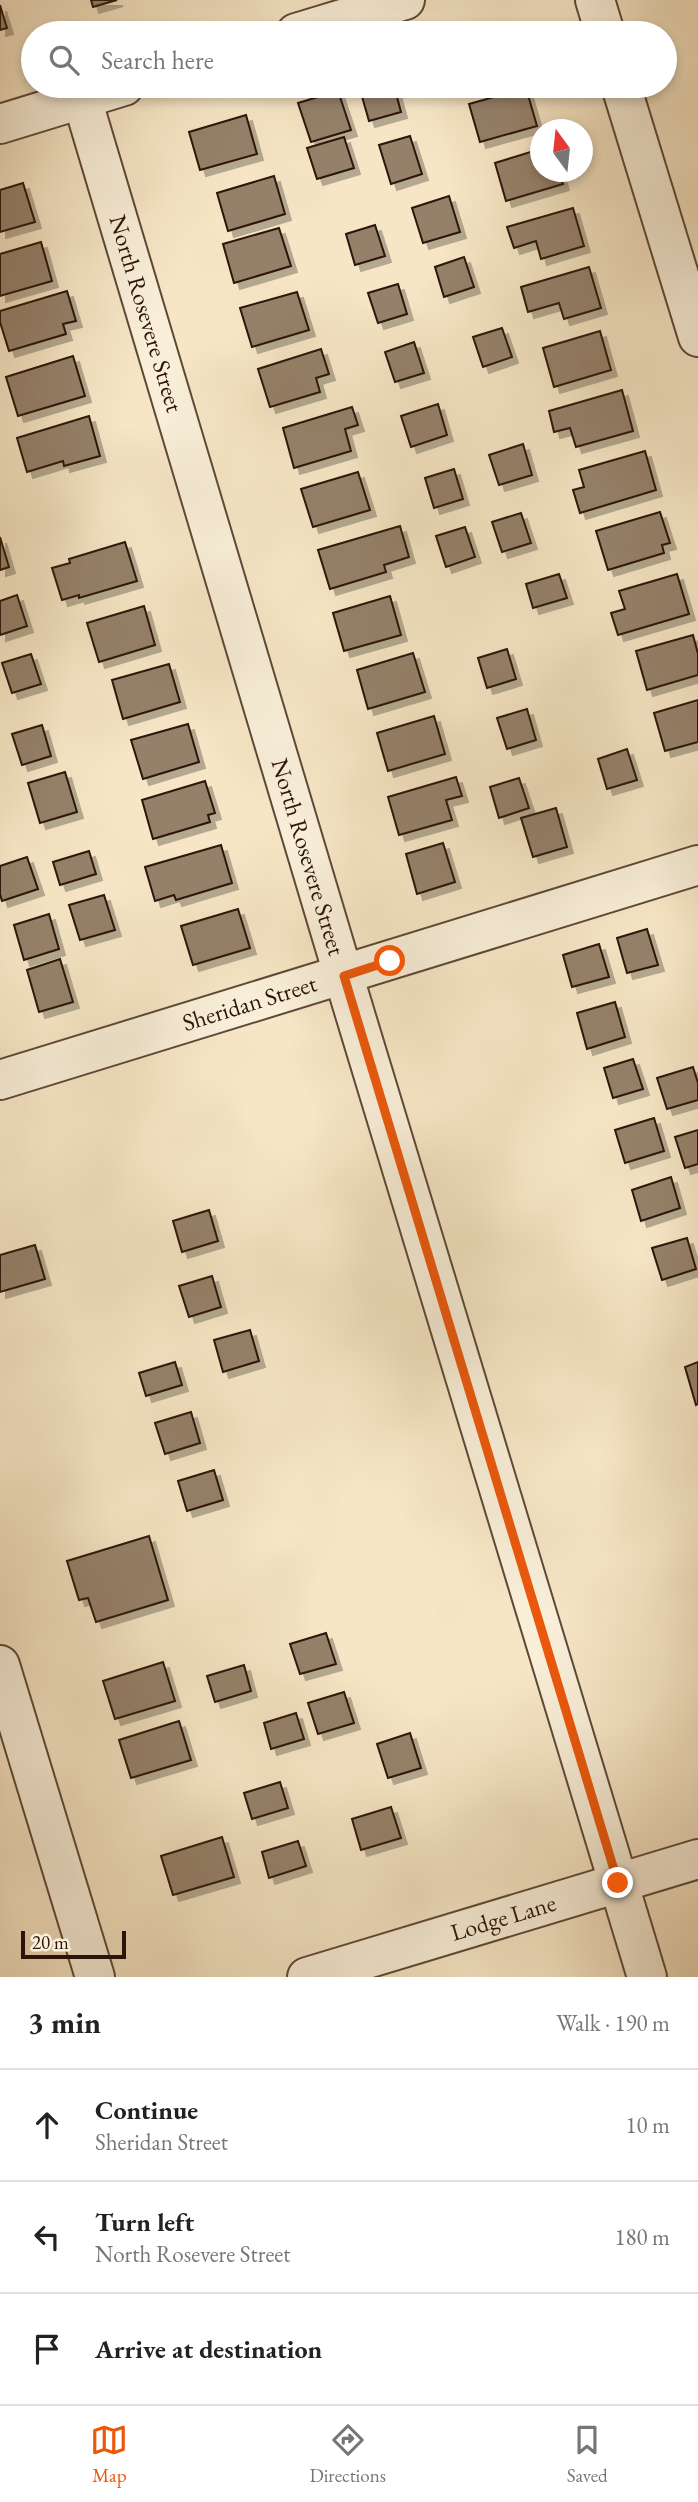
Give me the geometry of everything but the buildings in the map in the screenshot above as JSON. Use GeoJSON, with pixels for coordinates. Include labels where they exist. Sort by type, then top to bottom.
{"type":"FeatureCollection","features":[{"type":"Feature","properties":{"kind":"street"},"geometry":{"type":"LineString","coordinates":[[336,21],[405,0]]}},
{"type":"Feature","properties":{"kind":"street"},"geometry":{"type":"LineString","coordinates":[[595,0],[601,21]]}},
{"type":"Feature","properties":{"kind":"street"},"geometry":{"type":"LineString","coordinates":[[0,124],[85,98]]}},
{"type":"Feature","properties":{"kind":"street"},"geometry":{"type":"LineString","coordinates":[[625,98],[698,337]]}},
{"type":"Feature","properties":{"kind":"street","name":"North Rosevere Street"},"geometry":{"type":"LineString","coordinates":[[82,99],[647,1977]]}},
{"type":"Feature","properties":{"kind":"street","name":"Sheridan Street"},"geometry":{"type":"LineString","coordinates":[[0,1080],[698,865]]}},
{"type":"Feature","properties":{"kind":"street"},"geometry":{"type":"LineString","coordinates":[[0,1665],[94,1977]]}},
{"type":"Feature","properties":{"kind":"street","name":"Lodge Lane"},"geometry":{"type":"LineString","coordinates":[[307,1977],[698,1859]]}},
{"type":"Feature","properties":{"kind":"route"},"geometry":{"type":"LineString","coordinates":[[390,961],[344,976],[618,1883]]}}]}
